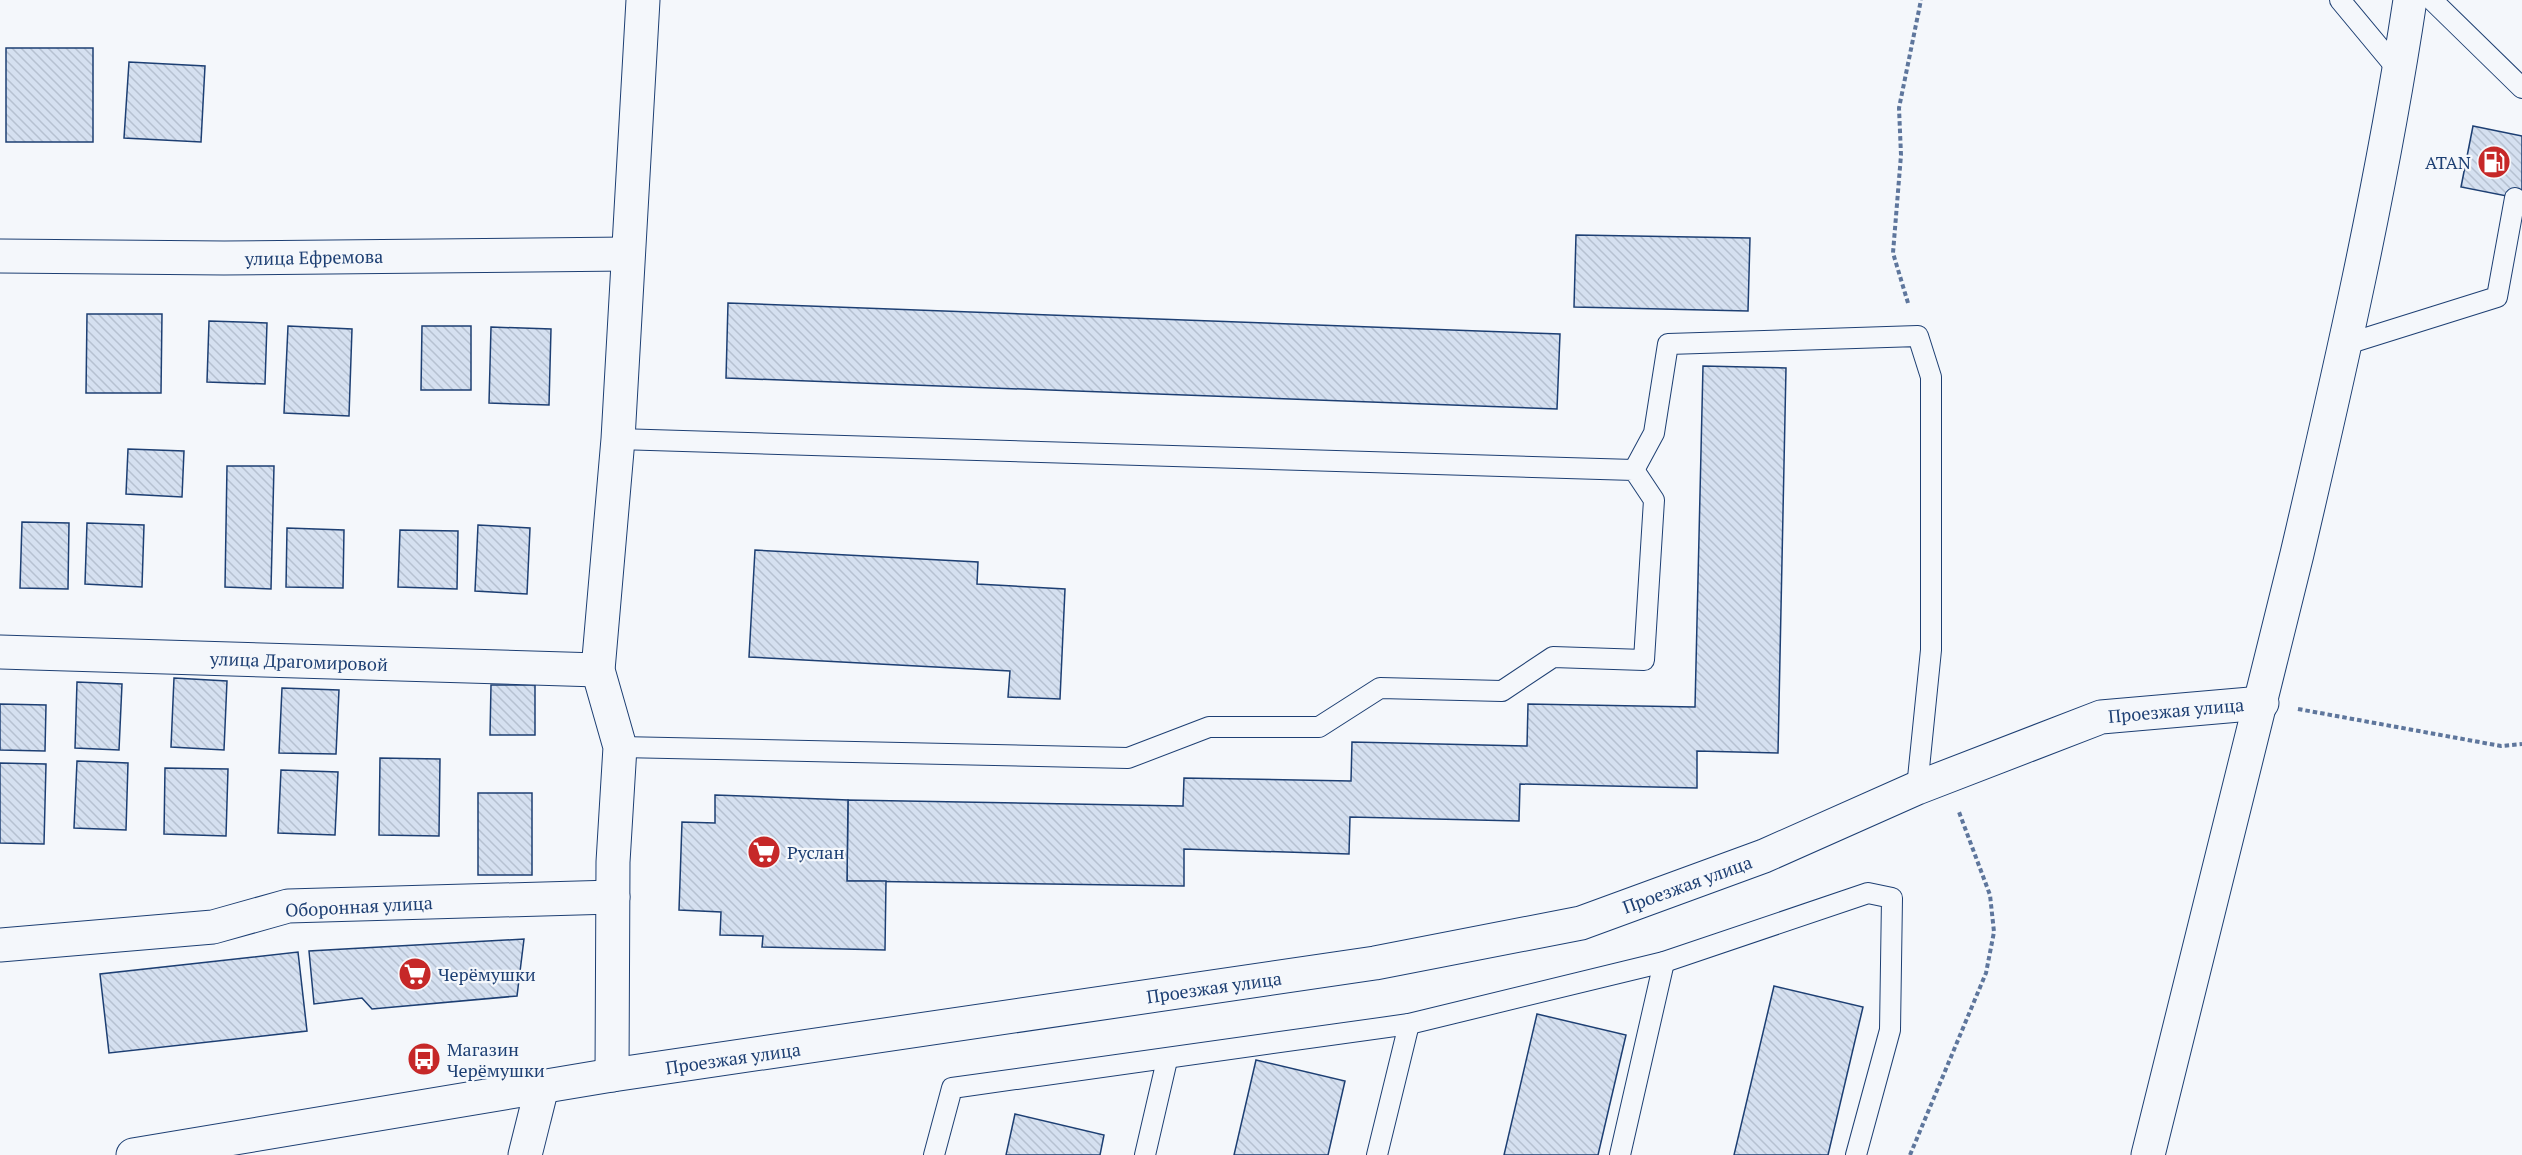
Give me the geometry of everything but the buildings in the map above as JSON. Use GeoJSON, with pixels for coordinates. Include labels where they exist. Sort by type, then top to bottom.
{"type":"FeatureCollection","features":[{"type":"Feature","properties":{"kind":"main road"},"geometry":{"type":"LineString","coordinates":[[612,1075],[613,897],[620,747],[598,670],[618,439],[643,0]]}},
{"type":"Feature","properties":{"kind":"main road"},"geometry":{"type":"LineString","coordinates":[[2148,1155],[2262,703],[2347,344],[2399,71],[2410,0]]}},
{"type":"Feature","properties":{"kind":"main road","name":"улица Ефремова"},"geometry":{"type":"LineString","coordinates":[[0,256],[224,258],[627,254]]}},
{"type":"Feature","properties":{"kind":"main road","name":"улица Драгомировой"},"geometry":{"type":"LineString","coordinates":[[0,652],[598,670]]}},
{"type":"Feature","properties":{"kind":"main road","name":"Проезжая улица"},"geometry":{"type":"LineString","coordinates":[[134,1155],[612,1075],[1376,963],[1581,922],[1764,856],[1931,782],[2101,717],[2262,703]]}},
{"type":"Feature","properties":{"kind":"main road","name":"Оборонная улица"},"geometry":{"type":"LineString","coordinates":[[0,945],[213,927],[288,906],[613,897]]}},
{"type":"Feature","properties":{"kind":"main road"},"geometry":{"type":"LineString","coordinates":[[525,1155],[542,1087]]}},
{"type":"Feature","properties":{"kind":"lane"},"geometry":{"type":"LineString","coordinates":[[2340,0],[2399,71]]}},
{"type":"Feature","properties":{"kind":"lane"},"geometry":{"type":"LineString","coordinates":[[2432,0],[2522,88]]}},
{"type":"Feature","properties":{"kind":"lane"},"geometry":{"type":"LineString","coordinates":[[2347,344],[2497,297],[2515,198]]}},
{"type":"Feature","properties":{"kind":"lane"},"geometry":{"type":"LineString","coordinates":[[1634,470],[1654,433],[1668,344],[1918,336],[1931,377],[1931,782]]}},
{"type":"Feature","properties":{"kind":"lane"},"geometry":{"type":"LineString","coordinates":[[618,439],[1634,470]]}},
{"type":"Feature","properties":{"kind":"lane"},"geometry":{"type":"LineString","coordinates":[[620,747],[1128,758],[1209,727],[1319,727],[1380,688],[1502,691],[1553,657],[1644,660],[1654,500],[1634,470]]}},
{"type":"Feature","properties":{"kind":"lane"},"geometry":{"type":"LineString","coordinates":[[934,1155],[952,1088],[1167,1060],[1409,1024],[1664,962],[1868,893],[1892,898],[1890,1030],[1856,1155]]}},
{"type":"Feature","properties":{"kind":"lane"},"geometry":{"type":"LineString","coordinates":[[1620,1155],[1664,962]]}},
{"type":"Feature","properties":{"kind":"lane"},"geometry":{"type":"LineString","coordinates":[[1377,1155],[1409,1024]]}},
{"type":"Feature","properties":{"kind":"lane"},"geometry":{"type":"LineString","coordinates":[[1145,1155],[1167,1060]]}},
{"type":"Feature","properties":{"kind":"path"},"geometry":{"type":"LineString","coordinates":[[1918,336],[1893,253],[1901,155],[1899,108],[1921,0]]}},
{"type":"Feature","properties":{"kind":"path"},"geometry":{"type":"LineString","coordinates":[[2262,703],[2501,746],[2522,744]]}},
{"type":"Feature","properties":{"kind":"path"},"geometry":{"type":"LineString","coordinates":[[1910,1155],[1986,973],[1994,932],[1990,895],[1931,782]]}},
{"type":"Feature","properties":{"kind":"place","name":"ATAN"},"geometry":{"type":"Point","coordinates":[2494,162]}},
{"type":"Feature","properties":{"kind":"place","name":"Руслан"},"geometry":{"type":"Point","coordinates":[764,852]}},
{"type":"Feature","properties":{"kind":"place","name":"Черёмушки"},"geometry":{"type":"Point","coordinates":[415,974]}},
{"type":"Feature","properties":{"kind":"place","name":"Магазин Черёмушки"},"geometry":{"type":"Point","coordinates":[424,1059]}}]}
